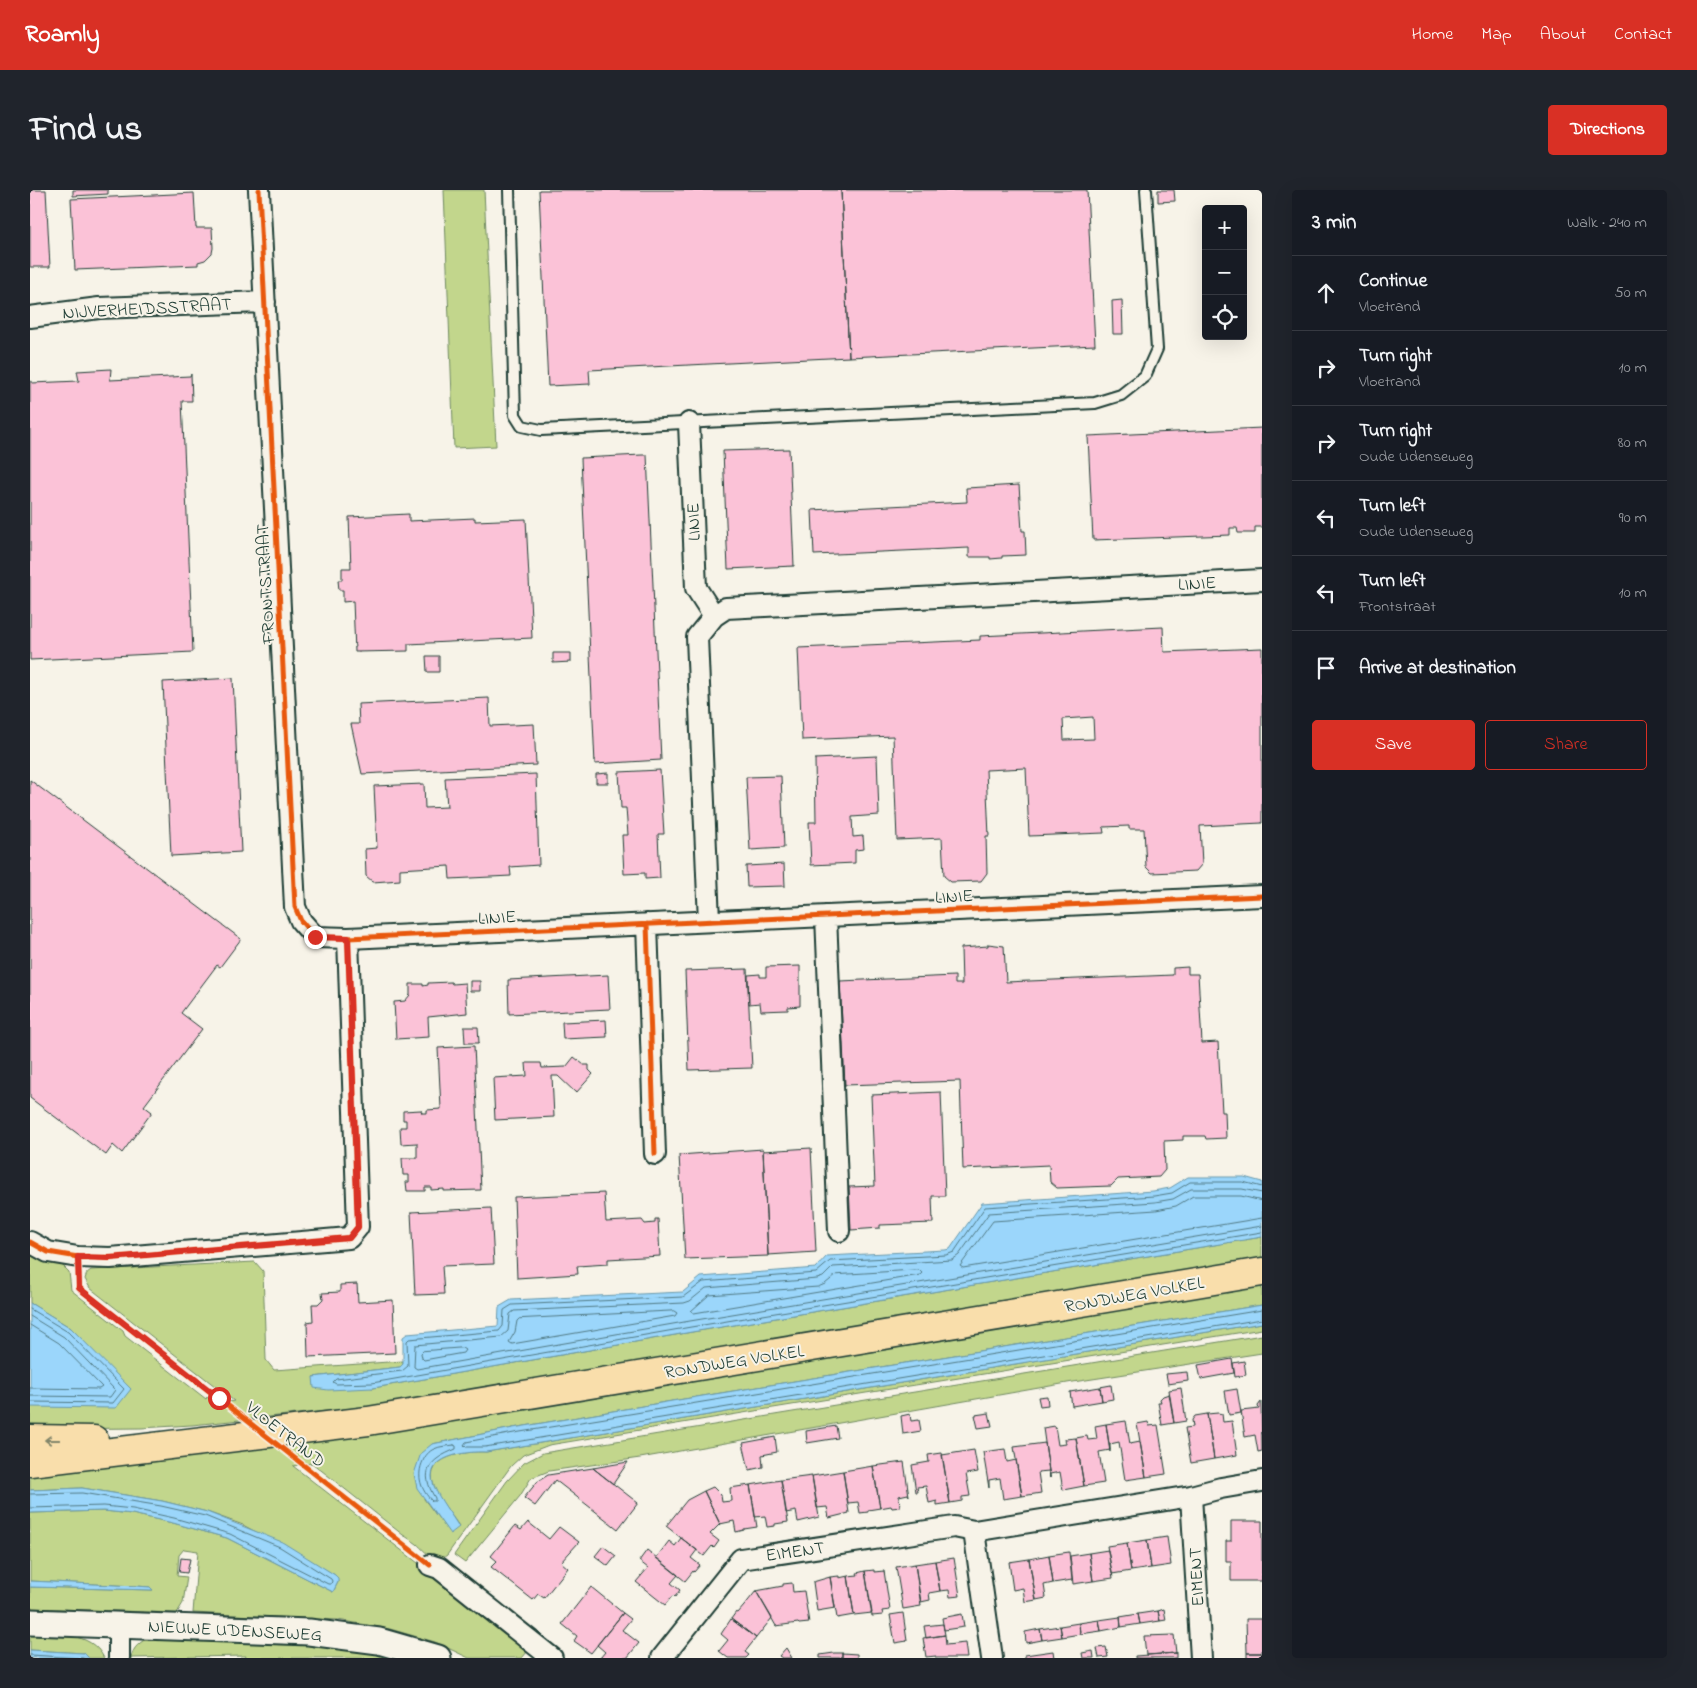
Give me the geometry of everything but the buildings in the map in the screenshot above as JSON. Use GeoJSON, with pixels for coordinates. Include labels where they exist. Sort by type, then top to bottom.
{"type":"FeatureCollection","features":[{"type":"Feature","properties":{"kind":"main road","name":"RONDWEG VOLKEL"},"geometry":{"type":"LineString","coordinates":[[30,1462],[368,1421],[1262,1272]]}},
{"type":"Feature","properties":{"kind":"main road","name":"RONDWEG VOLKEL"},"geometry":{"type":"LineString","coordinates":[[30,1439],[205,1440]]}},
{"type":"Feature","properties":{"kind":"street","name":"FRONTSTRAAT"},"geometry":{"type":"LineString","coordinates":[[259,190],[295,907],[300,921],[315,937],[348,938]]}},
{"type":"Feature","properties":{"kind":"street","name":"NIJVERHEIDSSTRAAT"},"geometry":{"type":"LineString","coordinates":[[30,317],[99,308],[265,302]]}},
{"type":"Feature","properties":{"kind":"street","name":"LINIE"},"geometry":{"type":"LineString","coordinates":[[689,423],[696,588],[714,616],[726,608],[1262,580]]}},
{"type":"Feature","properties":{"kind":"street"},"geometry":{"type":"LineString","coordinates":[[709,921],[697,637],[714,616]]}},
{"type":"Feature","properties":{"kind":"street","name":"LINIE"},"geometry":{"type":"LineString","coordinates":[[348,938],[1262,896]]}},
{"type":"Feature","properties":{"kind":"street"},"geometry":{"type":"LineString","coordinates":[[826,916],[839,1231]]}},
{"type":"Feature","properties":{"kind":"street"},"geometry":{"type":"LineString","coordinates":[[647,924],[655,1154]]}},
{"type":"Feature","properties":{"kind":"street"},"geometry":{"type":"LineString","coordinates":[[30,1242],[48,1252],[78,1257],[110,1258],[349,1238],[358,1227],[348,938]]}},
{"type":"Feature","properties":{"kind":"street","name":"EIMENT"},"geometry":{"type":"LineString","coordinates":[[662,1658],[741,1559],[954,1527],[974,1531],[1191,1496],[1221,1488],[1262,1481]]}},
{"type":"Feature","properties":{"kind":"street","name":"EIMENT"},"geometry":{"type":"LineString","coordinates":[[1191,1496],[1201,1658]]}},
{"type":"Feature","properties":{"kind":"street"},"geometry":{"type":"LineString","coordinates":[[974,1531],[992,1658]]}},
{"type":"Feature","properties":{"kind":"street"},"geometry":{"type":"LineString","coordinates":[[430,1565],[439,1568],[552,1658]]}},
{"type":"Feature","properties":{"kind":"street","name":"NIEUWE UDENSEWEG"},"geometry":{"type":"LineString","coordinates":[[30,1622],[309,1632],[379,1641],[438,1658]]}},
{"type":"Feature","properties":{"kind":"street"},"geometry":{"type":"LineString","coordinates":[[119,1625],[119,1658]]}},
{"type":"Feature","properties":{"kind":"lane"},"geometry":{"type":"LineString","coordinates":[[509,190],[515,415],[522,426],[541,430],[1094,403],[1121,395],[1145,376],[1157,349],[1146,190]]}},
{"type":"Feature","properties":{"kind":"green space"},"geometry":{"type":"Polygon","coordinates":[[[444,190],[484,190],[496,446],[454,448],[444,190]]]}},
{"type":"Feature","properties":{"kind":"green space"},"geometry":{"type":"Polygon","coordinates":[[[1262,1237],[1262,1259],[373,1406],[192,1425],[141,1428],[30,1429],[30,1402],[71,1328],[30,1303],[30,1255],[63,1266],[69,1272],[71,1290],[123,1331],[125,1336],[206,1399],[207,1397],[216,1404],[234,1401],[90,1288],[85,1279],[87,1273],[91,1270],[255,1262],[263,1271],[266,1360],[274,1370],[403,1361],[403,1365],[400,1367],[313,1377],[373,1388],[692,1332],[1262,1237]]]}},
{"type":"Feature","properties":{"kind":"green space"},"geometry":{"type":"Polygon","coordinates":[[[1262,1286],[1262,1305],[678,1400],[432,1444],[424,1499],[446,1528],[459,1526],[439,1496],[432,1476],[440,1462],[458,1454],[486,1452],[1262,1323],[1262,1329],[549,1445],[523,1455],[511,1466],[447,1555],[439,1559],[427,1554],[417,1544],[312,1463],[293,1466],[490,1619],[528,1651],[522,1658],[469,1658],[435,1642],[390,1629],[338,1620],[193,1613],[198,1551],[184,1549],[179,1555],[177,1576],[187,1577],[183,1603],[177,1613],[30,1608],[30,1587],[153,1590],[150,1587],[30,1581],[30,1513],[104,1511],[132,1514],[173,1523],[227,1538],[333,1592],[338,1582],[335,1575],[243,1525],[207,1512],[162,1501],[82,1488],[30,1490],[30,1471],[203,1455],[376,1433],[1262,1286]]]}},
{"type":"Feature","properties":{"kind":"green space"},"geometry":{"type":"Polygon","coordinates":[[[1262,1335],[1262,1353],[1073,1382],[640,1458],[549,1471],[531,1478],[520,1496],[465,1563],[454,1555],[507,1481],[524,1463],[543,1453],[1262,1335]]]}},
{"type":"Feature","properties":{"kind":"green space"},"geometry":{"type":"Polygon","coordinates":[[[30,1635],[62,1635],[82,1639],[98,1649],[104,1658],[89,1658],[84,1653],[30,1650],[30,1635]]]}},
{"type":"Feature","properties":{"kind":"green space"},"geometry":{"type":"Polygon","coordinates":[[[150,1637],[291,1643],[360,1649],[402,1658],[245,1658],[246,1656],[131,1658],[133,1651],[138,1645],[150,1637]]]}},
{"type":"Feature","properties":{"kind":"water"},"geometry":{"type":"Polygon","coordinates":[[[1188,1177],[1244,1177],[1262,1182],[1262,1237],[692,1332],[373,1388],[328,1390],[314,1388],[313,1377],[400,1367],[403,1364],[403,1337],[407,1334],[498,1326],[499,1307],[511,1300],[683,1292],[701,1277],[816,1268],[827,1256],[945,1250],[950,1249],[982,1203],[1153,1191],[1170,1188],[1188,1177]]]}},
{"type":"Feature","properties":{"kind":"water"},"geometry":{"type":"Polygon","coordinates":[[[30,1303],[71,1328],[131,1389],[116,1408],[30,1407],[30,1303]]]}},
{"type":"Feature","properties":{"kind":"water"},"geometry":{"type":"Polygon","coordinates":[[[1262,1305],[1262,1323],[486,1452],[458,1454],[440,1462],[434,1468],[432,1476],[436,1491],[459,1527],[450,1534],[417,1488],[414,1474],[421,1453],[432,1444],[678,1400],[1262,1305]]]}},
{"type":"Feature","properties":{"kind":"water"},"geometry":{"type":"Polygon","coordinates":[[[82,1488],[162,1501],[207,1512],[282,1542],[335,1575],[338,1578],[338,1582],[333,1592],[227,1538],[173,1523],[132,1514],[104,1511],[30,1513],[30,1490],[82,1488]]]}},
{"type":"Feature","properties":{"kind":"water"},"geometry":{"type":"Polygon","coordinates":[[[30,1581],[150,1587],[153,1590],[30,1587],[30,1581]]]}},
{"type":"Feature","properties":{"kind":"water"},"geometry":{"type":"Polygon","coordinates":[[[30,1650],[84,1653],[89,1658],[30,1658],[30,1650]]]}},
{"type":"Feature","properties":{"kind":"cycle path"},"geometry":{"type":"LineString","coordinates":[[259,190],[295,907],[301,921],[315,937],[348,938],[1262,896]]}},
{"type":"Feature","properties":{"kind":"cycle path"},"geometry":{"type":"LineString","coordinates":[[647,924],[655,1154]]}},
{"type":"Feature","properties":{"kind":"cycle path"},"geometry":{"type":"LineString","coordinates":[[30,1242],[48,1252],[78,1257],[110,1258],[349,1238],[358,1227],[348,938]]}},
{"type":"Feature","properties":{"kind":"cycle path","name":"VLOETRAND"},"geometry":{"type":"LineString","coordinates":[[78,1257],[79,1288],[430,1565]]}},
{"type":"Feature","properties":{"kind":"route"},"geometry":{"type":"LineString","coordinates":[[219,1398],[79,1288],[78,1257],[110,1258],[349,1238],[358,1227],[348,938],[315,937]]}}]}
